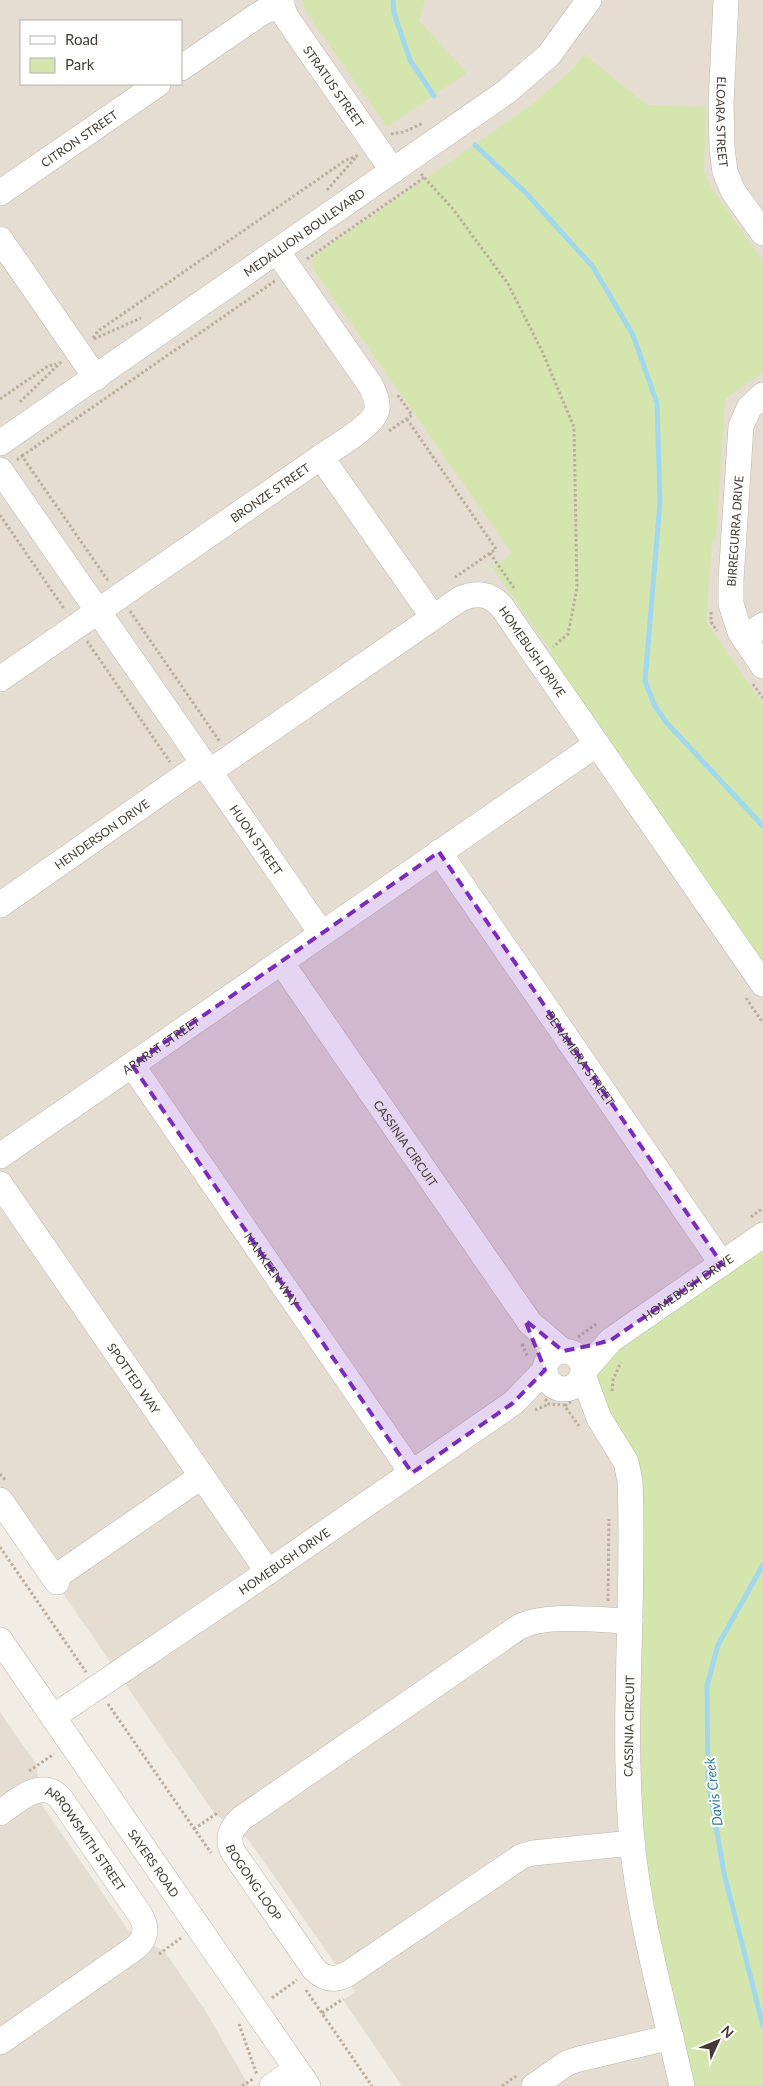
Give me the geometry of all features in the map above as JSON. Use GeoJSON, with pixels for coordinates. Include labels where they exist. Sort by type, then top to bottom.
{"type":"FeatureCollection","features":[{"type":"Feature","properties":{"kind":"street","name":"MEDALLION BOULEVARD"},"geometry":{"type":"LineString","coordinates":[[0,442],[96,378],[281,273],[550,55],[589,0]]}},
{"type":"Feature","properties":{"kind":"street","name":"ELOARA STREET"},"geometry":{"type":"LineString","coordinates":[[726,0],[722,104],[722,148],[725,172],[733,191],[763,233]]}},
{"type":"Feature","properties":{"kind":"street","name":"STRATUS STREET"},"geometry":{"type":"LineString","coordinates":[[282,3],[295,30],[408,170]]}},
{"type":"Feature","properties":{"kind":"street"},"geometry":{"type":"LineString","coordinates":[[182,67],[265,10],[282,3]]}},
{"type":"Feature","properties":{"kind":"street","name":"CITRON STREET"},"geometry":{"type":"LineString","coordinates":[[0,193],[157,85]]}},
{"type":"Feature","properties":{"kind":"street"},"geometry":{"type":"LineString","coordinates":[[0,239],[96,378]]}},
{"type":"Feature","properties":{"kind":"street","name":"BRONZE STREET"},"geometry":{"type":"LineString","coordinates":[[0,679],[372,420],[377,409],[377,403],[370,386],[281,273]]}},
{"type":"Feature","properties":{"kind":"street","name":"BIRREGURRA DRIVE"},"geometry":{"type":"LineString","coordinates":[[763,395],[749,408],[741,426],[731,595],[737,625],[753,632],[763,666]]}},
{"type":"Feature","properties":{"kind":"street"},"geometry":{"type":"LineString","coordinates":[[321,457],[433,617]]}},
{"type":"Feature","properties":{"kind":"street","name":"HUON STREET"},"geometry":{"type":"LineString","coordinates":[[0,470],[322,934]]}},
{"type":"Feature","properties":{"kind":"street","name":"HOMEBUSH DRIVE"},"geometry":{"type":"LineString","coordinates":[[206,768],[433,617],[469,595],[484,595],[497,601],[763,984]]}},
{"type":"Feature","properties":{"kind":"street"},"geometry":{"type":"LineString","coordinates":[[322,934],[597,744]]}},
{"type":"Feature","properties":{"kind":"street","name":"HENDERSON DRIVE"},"geometry":{"type":"LineString","coordinates":[[0,905],[182,778],[206,768]]}},
{"type":"Feature","properties":{"kind":"street","name":"BENAMBRA STREET"},"geometry":{"type":"LineString","coordinates":[[440,852],[722,1264]]}},
{"type":"Feature","properties":{"kind":"street","name":"ARARAT STREET"},"geometry":{"type":"LineString","coordinates":[[0,1156],[322,934]]}},
{"type":"Feature","properties":{"kind":"street","name":"CASSINIA CIRCUIT"},"geometry":{"type":"LineString","coordinates":[[281,962],[525,1332],[565,1370],[622,1453],[630,1482],[628,1778],[632,1843],[644,1919],[682,2086]]}},
{"type":"Feature","properties":{"kind":"street","name":"NANKEEN WAY"},"geometry":{"type":"LineString","coordinates":[[132,1065],[412,1473]]}},
{"type":"Feature","properties":{"kind":"street","name":"SPOTTED WAY"},"geometry":{"type":"LineString","coordinates":[[0,1184],[268,1572]]}},
{"type":"Feature","properties":{"kind":"street","name":"HOMEBUSH DRIVE"},"geometry":{"type":"LineString","coordinates":[[53,1717],[513,1403],[565,1370],[616,1350],[722,1264],[763,1236]]}},
{"type":"Feature","properties":{"kind":"street"},"geometry":{"type":"LineString","coordinates":[[0,1500],[55,1580],[202,1476]]}},
{"type":"Feature","properties":{"kind":"street","name":"BOGONG LOOP"},"geometry":{"type":"LineString","coordinates":[[630,1621],[538,1620],[519,1627],[242,1818],[232,1828],[229,1839],[233,1852],[314,1969],[324,1977],[335,1979],[349,1973],[522,1856],[533,1853],[632,1843]]}},
{"type":"Feature","properties":{"kind":"street","name":"SAYERS ROAD"},"geometry":{"type":"LineString","coordinates":[[0,1640],[302,2078]]}},
{"type":"Feature","properties":{"kind":"street","name":"ARROWSMITH STREET"},"geometry":{"type":"LineString","coordinates":[[0,1813],[22,1798],[39,1790],[50,1790],[57,1794],[146,1926],[145,1937],[135,1948],[0,2042]]}},
{"type":"Feature","properties":{"kind":"street"},"geometry":{"type":"LineString","coordinates":[[534,2086],[567,2063],[579,2058],[671,2038]]}},
{"type":"Feature","properties":{"kind":"street"},"geometry":{"type":"LineString","coordinates":[[265,2081],[302,2078]]}},
{"type":"Feature","properties":{"kind":"path"},"geometry":{"type":"LineString","coordinates":[[423,123],[404,132],[388,135],[408,170],[453,209],[508,284],[542,351],[574,427],[576,588],[568,634],[552,648]]}},
{"type":"Feature","properties":{"kind":"path"},"geometry":{"type":"LineString","coordinates":[[148,313],[140,319],[92,340],[98,331],[346,160],[356,157],[324,191]]}},
{"type":"Feature","properties":{"kind":"path"},"geometry":{"type":"LineString","coordinates":[[22,456],[281,273],[408,170]]}},
{"type":"Feature","properties":{"kind":"path"},"geometry":{"type":"LineString","coordinates":[[0,399],[48,366],[57,364],[49,375],[14,406]]}},
{"type":"Feature","properties":{"kind":"path"},"geometry":{"type":"LineString","coordinates":[[407,419],[496,549],[480,560]]}},
{"type":"Feature","properties":{"kind":"path"},"geometry":{"type":"LineString","coordinates":[[0,515],[182,778]]}},
{"type":"Feature","properties":{"kind":"path"},"geometry":{"type":"LineString","coordinates":[[490,553],[519,595]]}},
{"type":"Feature","properties":{"kind":"path"},"geometry":{"type":"LineString","coordinates":[[525,1332],[525,1349],[565,1370],[613,1380]]}},
{"type":"Feature","properties":{"kind":"path"},"geometry":{"type":"LineString","coordinates":[[613,1398],[616,1350]]}},
{"type":"Feature","properties":{"kind":"path"},"geometry":{"type":"LineString","coordinates":[[0,1547],[216,1861]]}},
{"type":"Feature","properties":{"kind":"path"},"geometry":{"type":"LineString","coordinates":[[293,1972],[372,2086]]}},
{"type":"Feature","properties":{"kind":"path"},"geometry":{"type":"LineString","coordinates":[[242,2086],[265,2081]]}},
{"type":"Feature","properties":{"kind":"highlighted area"},"geometry":{"type":"Polygon","coordinates":[[[439,852],[722,1264],[611,1340],[563,1351],[525,1320],[545,1370],[513,1403],[412,1473],[132,1065],[439,852]]]}},
{"type":"Feature","properties":{"kind":"shaded area"},"geometry":{"type":"Polygon","coordinates":[[[0,0],[763,0],[763,2086],[402,2086],[343,2000],[355,1992],[248,1839],[214,1813],[58,1586],[0,1487],[0,0]]]}},
{"type":"Feature","properties":{"kind":"shaded area"},"geometry":{"type":"Polygon","coordinates":[[[254,282],[41,432],[29,437],[254,282]]]}},
{"type":"Feature","properties":{"kind":"shaded area"},"geometry":{"type":"Polygon","coordinates":[[[0,1712],[36,1764],[43,1807],[128,1930],[165,1952],[205,2010],[249,2086],[0,2086],[0,1712]]]}},
{"type":"Feature","properties":{"kind":"green space"},"geometry":{"type":"Polygon","coordinates":[[[302,0],[425,0],[419,21],[467,73],[387,127],[305,10],[302,0]]]}},
{"type":"Feature","properties":{"kind":"green space"},"geometry":{"type":"Polygon","coordinates":[[[584,54],[647,105],[706,107],[704,170],[709,184],[763,261],[763,372],[725,399],[716,538],[712,541],[706,622],[763,704],[763,969],[550,656],[552,653],[492,567],[512,553],[312,267],[313,257],[530,106],[572,70],[584,54]]]}},
{"type":"Feature","properties":{"kind":"green space"},"geometry":{"type":"Polygon","coordinates":[[[763,1245],[763,2086],[692,2086],[654,1921],[636,1787],[639,1492],[598,1399],[595,1367],[763,1245]]]}},
{"type":"Feature","properties":{"kind":"waterway"},"geometry":{"type":"LineString","coordinates":[[393,0],[394,13],[410,60],[434,96]]}},
{"type":"Feature","properties":{"kind":"waterway"},"geometry":{"type":"LineString","coordinates":[[475,145],[527,194],[593,267],[633,335],[657,403],[660,502],[645,681],[654,704],[666,722],[763,826]]}},
{"type":"Feature","properties":{"kind":"waterway","name":"Davis Creek"},"geometry":{"type":"LineString","coordinates":[[763,1565],[718,1645],[707,1686],[708,1781],[724,1873],[763,2026]]}}]}
